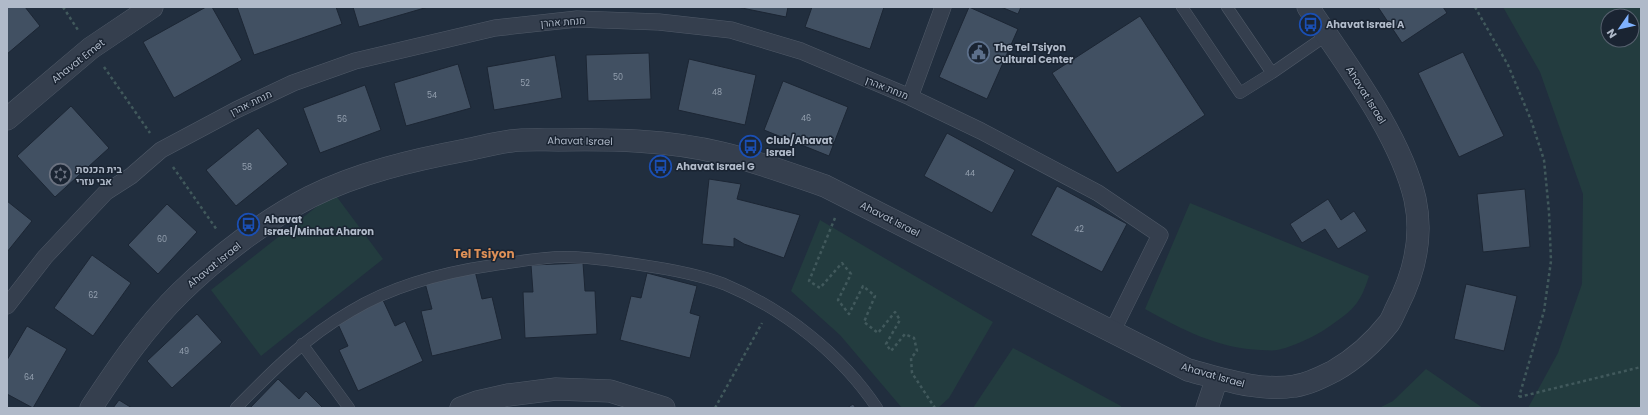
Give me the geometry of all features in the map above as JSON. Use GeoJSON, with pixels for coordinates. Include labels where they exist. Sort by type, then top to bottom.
{"type":"FeatureCollection","features":[{"type":"Feature","properties":{"kind":"street","name":"Ahavat Emet"},"geometry":{"type":"LineString","coordinates":[[7,119],[91,48],[152,7]]}},
{"type":"Feature","properties":{"kind":"street"},"geometry":{"type":"LineString","coordinates":[[910,97],[944,7]]}},
{"type":"Feature","properties":{"kind":"street","name":"Ahavat Israel"},"geometry":{"type":"LineString","coordinates":[[92,408],[119,366],[154,320],[182,291],[231,250],[272,220],[310,197],[352,179],[397,165],[512,141],[585,139],[681,146],[720,153],[766,166],[825,186],[1188,370],[1264,388],[1296,386],[1322,378],[1346,364],[1368,346],[1389,322],[1407,288],[1415,257],[1418,225],[1415,199],[1402,161],[1386,129],[1308,7]]}},
{"type":"Feature","properties":{"kind":"street","name":"מנחת אהרן"},"geometry":{"type":"LineString","coordinates":[[7,306],[45,257],[106,192],[131,176],[162,150],[236,110],[293,83],[355,61],[495,28],[576,19],[659,22],[731,30],[801,52],[910,97],[981,131],[1098,193],[1160,235],[1112,332]]}},
{"type":"Feature","properties":{"kind":"street"},"geometry":{"type":"LineString","coordinates":[[1207,408],[1217,378]]}},
{"type":"Feature","properties":{"kind":"street"},"geometry":{"type":"LineString","coordinates":[[461,408],[477,402],[502,396],[556,389],[610,391],[664,408]]}},
{"type":"Feature","properties":{"kind":"lane"},"geometry":{"type":"LineString","coordinates":[[1182,7],[1240,93],[1327,35]]}},
{"type":"Feature","properties":{"kind":"lane"},"geometry":{"type":"LineString","coordinates":[[1227,7],[1272,73]]}},
{"type":"Feature","properties":{"kind":"lane"},"geometry":{"type":"LineString","coordinates":[[236,408],[309,338],[352,310],[396,289],[456,271],[563,257],[616,261],[679,271],[723,284],[762,302],[796,326],[837,359],[870,397],[877,408]]}},
{"type":"Feature","properties":{"kind":"lane"},"geometry":{"type":"LineString","coordinates":[[302,344],[349,408]]}},
{"type":"Feature","properties":{"kind":"path"},"geometry":{"type":"LineString","coordinates":[[62,7],[231,250]]}},
{"type":"Feature","properties":{"kind":"path"},"geometry":{"type":"LineString","coordinates":[[1475,7],[1508,65],[1531,120],[1544,160],[1550,212],[1551,261],[1544,311],[1519,397],[1641,367]]}},
{"type":"Feature","properties":{"kind":"path"},"geometry":{"type":"LineString","coordinates":[[844,195],[809,281],[820,288],[842,263],[851,274],[838,300],[849,314],[863,286],[875,296],[864,322],[878,333],[894,312],[900,320],[886,344],[891,351],[905,334],[914,338],[917,351],[911,358],[912,373],[935,408]]}},
{"type":"Feature","properties":{"kind":"path"},"geometry":{"type":"LineString","coordinates":[[715,408],[770,308]]}},
{"type":"Feature","properties":{"kind":"green space"},"geometry":{"type":"Polygon","coordinates":[[[1503,7],[1641,7],[1641,408],[1528,408],[1558,353],[1582,284],[1583,194],[1540,72],[1503,7]]]}},
{"type":"Feature","properties":{"kind":"green space"},"geometry":{"type":"Polygon","coordinates":[[[334,193],[383,259],[261,356],[211,290],[334,193]]]}},
{"type":"Feature","properties":{"kind":"green space"},"geometry":{"type":"Polygon","coordinates":[[[1190,203],[1369,276],[1362,294],[1349,312],[1336,322],[1310,338],[1282,349],[1275,350],[1245,349],[1215,342],[1186,330],[1145,309],[1190,203]]]}},
{"type":"Feature","properties":{"kind":"green space"},"geometry":{"type":"Polygon","coordinates":[[[820,220],[993,322],[949,398],[938,408],[902,408],[840,335],[791,291],[820,220]]]}},
{"type":"Feature","properties":{"kind":"green space"},"geometry":{"type":"Polygon","coordinates":[[[1013,348],[1121,406],[1121,408],[973,408],[1013,348]]]}},
{"type":"Feature","properties":{"kind":"green space"},"geometry":{"type":"Polygon","coordinates":[[[1426,369],[1483,408],[1379,408],[1393,401],[1426,369]]]}},
{"type":"Feature","properties":{"kind":"building"},"geometry":{"type":"Polygon","coordinates":[[[7,7],[25,7],[40,26],[7,54],[7,7]]]}},
{"type":"Feature","properties":{"kind":"building"},"geometry":{"type":"Polygon","coordinates":[[[206,7],[212,7],[242,60],[174,98],[143,42],[206,7]]]}},
{"type":"Feature","properties":{"kind":"building"},"geometry":{"type":"Polygon","coordinates":[[[237,7],[336,7],[342,24],[254,55],[237,7]]]}},
{"type":"Feature","properties":{"kind":"building"},"geometry":{"type":"Polygon","coordinates":[[[353,7],[428,7],[359,27],[353,7]]]}},
{"type":"Feature","properties":{"kind":"building"},"geometry":{"type":"Polygon","coordinates":[[[737,7],[788,7],[786,17],[737,7]]]}},
{"type":"Feature","properties":{"kind":"building"},"geometry":{"type":"Polygon","coordinates":[[[812,7],[884,7],[870,49],[805,27],[812,7]]]}},
{"type":"Feature","properties":{"kind":"building","name":"The Tel Tsiyon Cultural Center"},"geometry":{"type":"Polygon","coordinates":[[[969,7],[1018,29],[987,99],[939,77],[969,7]]]}},
{"type":"Feature","properties":{"kind":"building"},"geometry":{"type":"Polygon","coordinates":[[[1001,7],[1021,7],[1018,14],[1001,7]]]}},
{"type":"Feature","properties":{"kind":"building"},"geometry":{"type":"Polygon","coordinates":[[[1378,7],[1443,7],[1447,13],[1402,43],[1378,7]]]}},
{"type":"Feature","properties":{"kind":"building"},"geometry":{"type":"Polygon","coordinates":[[[1140,16],[1205,115],[1117,173],[1052,73],[1140,16]]]}},
{"type":"Feature","properties":{"kind":"building"},"geometry":{"type":"Polygon","coordinates":[[[1463,52],[1504,136],[1459,157],[1418,73],[1463,52]]]}},
{"type":"Feature","properties":{"kind":"building"},"geometry":{"type":"Polygon","coordinates":[[[649,53],[651,99],[588,101],[586,55],[649,53]]]}},
{"type":"Feature","properties":{"kind":"building"},"geometry":{"type":"Polygon","coordinates":[[[555,55],[562,98],[494,110],[487,67],[555,55]]]}},
{"type":"Feature","properties":{"kind":"building"},"geometry":{"type":"Polygon","coordinates":[[[689,59],[756,75],[745,125],[678,110],[689,59]]]}},
{"type":"Feature","properties":{"kind":"building"},"geometry":{"type":"Polygon","coordinates":[[[458,64],[471,108],[406,126],[394,83],[458,64]]]}},
{"type":"Feature","properties":{"kind":"building"},"geometry":{"type":"Polygon","coordinates":[[[783,81],[848,107],[829,156],[764,130],[783,81]]]}},
{"type":"Feature","properties":{"kind":"building"},"geometry":{"type":"Polygon","coordinates":[[[365,85],[381,130],[320,153],[303,108],[365,85]]]}},
{"type":"Feature","properties":{"kind":"building"},"geometry":{"type":"Polygon","coordinates":[[[71,106],[109,148],[55,197],[17,156],[71,106]]]}},
{"type":"Feature","properties":{"kind":"building"},"geometry":{"type":"Polygon","coordinates":[[[258,128],[288,164],[236,206],[206,170],[258,128]]]}},
{"type":"Feature","properties":{"kind":"building"},"geometry":{"type":"Polygon","coordinates":[[[947,133],[1015,170],[992,213],[924,176],[947,133]]]}},
{"type":"Feature","properties":{"kind":"building"},"geometry":{"type":"Polygon","coordinates":[[[709,179],[741,184],[737,199],[800,215],[784,258],[744,244],[734,238],[734,247],[702,244],[709,179]]]}},
{"type":"Feature","properties":{"kind":"building"},"geometry":{"type":"Polygon","coordinates":[[[1057,186],[1127,224],[1102,272],[1031,235],[1057,186]]]}},
{"type":"Feature","properties":{"kind":"building"},"geometry":{"type":"Polygon","coordinates":[[[1525,189],[1530,247],[1483,252],[1477,194],[1525,189]]]}},
{"type":"Feature","properties":{"kind":"building"},"geometry":{"type":"Polygon","coordinates":[[[1328,199],[1341,220],[1354,211],[1367,231],[1338,249],[1325,229],[1302,243],[1290,224],[1328,199]]]}},
{"type":"Feature","properties":{"kind":"building"},"geometry":{"type":"Polygon","coordinates":[[[7,201],[32,221],[7,252],[7,201]]]}},
{"type":"Feature","properties":{"kind":"building"},"geometry":{"type":"Polygon","coordinates":[[[167,204],[197,232],[158,274],[128,245],[167,204]]]}},
{"type":"Feature","properties":{"kind":"building"},"geometry":{"type":"Polygon","coordinates":[[[92,255],[131,283],[93,336],[54,308],[92,255]]]}},
{"type":"Feature","properties":{"kind":"building"},"geometry":{"type":"Polygon","coordinates":[[[583,263],[585,291],[595,291],[597,334],[525,338],[523,292],[533,292],[531,265],[583,263]]]}},
{"type":"Feature","properties":{"kind":"building"},"geometry":{"type":"Polygon","coordinates":[[[475,271],[482,299],[492,297],[502,339],[432,356],[421,311],[432,309],[425,283],[475,271]]]}},
{"type":"Feature","properties":{"kind":"building"},"geometry":{"type":"Polygon","coordinates":[[[647,273],[697,286],[690,313],[700,316],[690,358],[620,340],[631,296],[641,298],[647,273]]]}},
{"type":"Feature","properties":{"kind":"building"},"geometry":{"type":"Polygon","coordinates":[[[1466,284],[1517,296],[1504,351],[1454,339],[1466,284]]]}},
{"type":"Feature","properties":{"kind":"building"},"geometry":{"type":"Polygon","coordinates":[[[383,300],[395,326],[405,321],[423,361],[358,391],[339,350],[348,346],[337,322],[383,300]]]}},
{"type":"Feature","properties":{"kind":"building"},"geometry":{"type":"Polygon","coordinates":[[[197,314],[222,342],[172,388],[147,361],[197,314]]]}},
{"type":"Feature","properties":{"kind":"building"},"geometry":{"type":"Polygon","coordinates":[[[27,326],[67,349],[33,408],[7,394],[7,360],[27,326]]]}},
{"type":"Feature","properties":{"kind":"building"},"geometry":{"type":"Polygon","coordinates":[[[278,379],[299,399],[306,391],[323,408],[250,408],[278,379]]]}},
{"type":"Feature","properties":{"kind":"building"},"geometry":{"type":"Polygon","coordinates":[[[119,400],[132,408],[113,408],[119,400]]]}},
{"type":"Feature","properties":{"kind":"building"},"geometry":{"type":"Polygon","coordinates":[[[853,404],[856,408],[847,408],[853,404]]]}},
{"type":"Feature","properties":{"kind":"place","name":"Ahavat Israel A"},"geometry":{"type":"Point","coordinates":[1310,24]}},
{"type":"Feature","properties":{"kind":"place","name":"The Tel Tsiyon Cultural Center"},"geometry":{"type":"Point","coordinates":[978,53]}},
{"type":"Feature","properties":{"kind":"place","name":"Club/Ahavat Israel"},"geometry":{"type":"Point","coordinates":[751,146]}},
{"type":"Feature","properties":{"kind":"place","name":"Ahavat Israel G"},"geometry":{"type":"Point","coordinates":[661,166]}},
{"type":"Feature","properties":{"kind":"place","name":"בית הכנסת אבי עזרי"},"geometry":{"type":"Point","coordinates":[61,175]}},
{"type":"Feature","properties":{"kind":"place","name":"Ahavat Israel/Minhat Aharon"},"geometry":{"type":"Point","coordinates":[248,225]}},
{"type":"Feature","properties":{"kind":"district","name":"Tel Tsiyon"},"geometry":{"type":"Point","coordinates":[484,253]}}]}
